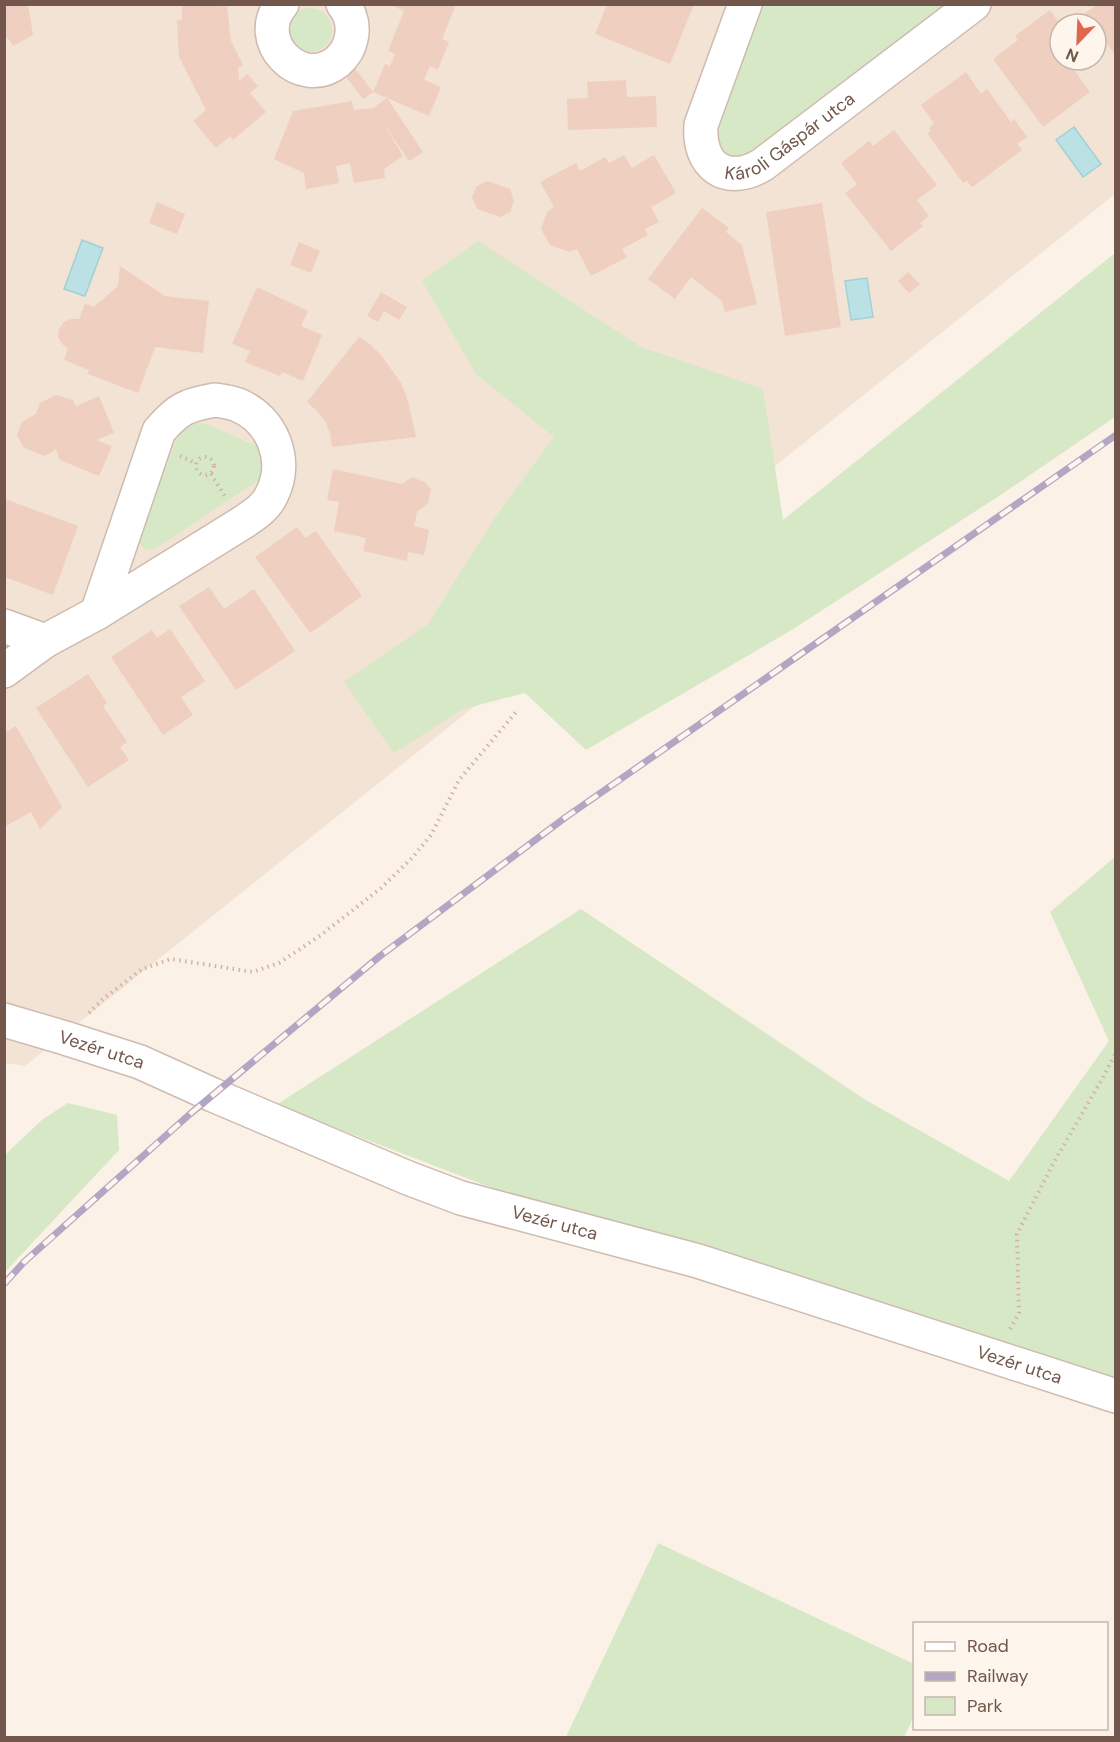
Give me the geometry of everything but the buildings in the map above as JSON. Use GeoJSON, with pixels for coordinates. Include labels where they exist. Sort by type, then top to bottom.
{"type":"FeatureCollection","features":[{"type":"Feature","properties":{"kind":"street"},"geometry":{"type":"LineString","coordinates":[[282,4],[273,21],[272,35],[276,48],[284,59],[308,70],[333,65],[344,56],[350,45],[353,32],[351,19],[343,4]]}},
{"type":"Feature","properties":{"kind":"street","name":"Károli Gáspár utca"},"geometry":{"type":"LineString","coordinates":[[745,4],[701,125],[700,134],[702,149],[711,164],[722,171],[734,174],[750,172],[762,165],[974,4]]}},
{"type":"Feature","properties":{"kind":"street"},"geometry":{"type":"LineString","coordinates":[[4,671],[45,641],[96,613],[260,512],[272,495],[278,475],[278,453],[270,432],[256,415],[237,404],[215,400],[193,404],[174,414],[159,431],[96,613]]}},
{"type":"Feature","properties":{"kind":"street"},"geometry":{"type":"LineString","coordinates":[[4,626],[45,641]]}},
{"type":"Feature","properties":{"kind":"street","name":"Vezér utca"},"geometry":{"type":"LineString","coordinates":[[4,1020],[140,1062],[376,1165],[462,1198],[698,1261],[1116,1396]]}},
{"type":"Feature","properties":{"kind":"path"},"geometry":{"type":"LineString","coordinates":[[200,458],[211,458],[214,469],[211,474],[200,474],[196,469],[196,463],[200,458]]}},
{"type":"Feature","properties":{"kind":"path"},"geometry":{"type":"LineString","coordinates":[[65,1038],[102,1000],[142,969],[171,959],[253,972],[279,963],[321,935],[381,888],[412,858],[431,835],[459,780],[516,712]]}},
{"type":"Feature","properties":{"kind":"path"},"geometry":{"type":"LineString","coordinates":[[995,1356],[1019,1313],[1017,1234],[1054,1162],[1116,1053]]}},
{"type":"Feature","properties":{"kind":"shaded area"},"geometry":{"type":"Polygon","coordinates":[[[5,5],[1115,5],[1115,194],[25,1066],[5,1063],[5,5]]]}},
{"type":"Feature","properties":{"kind":"green space"},"geometry":{"type":"Polygon","coordinates":[[[761,5],[953,5],[760,148],[744,157],[736,158],[719,151],[713,125],[761,5]]]}},
{"type":"Feature","properties":{"kind":"green space"},"geometry":{"type":"Polygon","coordinates":[[[310,8],[325,15],[332,30],[325,45],[310,52],[295,45],[288,30],[295,15],[310,8]]]}},
{"type":"Feature","properties":{"kind":"green space"},"geometry":{"type":"Polygon","coordinates":[[[478,241],[641,347],[763,389],[783,520],[1115,253],[1115,417],[999,496],[790,631],[586,750],[525,693],[463,709],[394,753],[344,682],[428,624],[496,516],[554,437],[476,374],[422,281],[478,241]]]}},
{"type":"Feature","properties":{"kind":"green space"},"geometry":{"type":"Polygon","coordinates":[[[197,423],[207,424],[263,449],[265,476],[153,550],[146,550],[140,543],[139,534],[178,437],[183,431],[197,423]]]}},
{"type":"Feature","properties":{"kind":"green space"},"geometry":{"type":"Polygon","coordinates":[[[1115,857],[1115,1381],[529,1202],[276,1105],[581,909],[864,1099],[1009,1181],[1109,1041],[1050,912],[1115,857]]]}},
{"type":"Feature","properties":{"kind":"green space"},"geometry":{"type":"Polygon","coordinates":[[[68,1103],[117,1115],[119,1150],[5,1272],[5,1155],[43,1119],[68,1103]]]}},
{"type":"Feature","properties":{"kind":"green space"},"geometry":{"type":"Polygon","coordinates":[[[658,1543],[913,1664],[913,1718],[904,1737],[566,1737],[658,1543]]]}},
{"type":"Feature","properties":{"kind":"water"},"geometry":{"type":"Polygon","coordinates":[[[1074,127],[1101,164],[1083,177],[1056,140],[1074,127]]]}},
{"type":"Feature","properties":{"kind":"water"},"geometry":{"type":"Polygon","coordinates":[[[82,240],[103,248],[85,296],[64,289],[82,240]]]}},
{"type":"Feature","properties":{"kind":"water"},"geometry":{"type":"Polygon","coordinates":[[[867,278],[873,317],[851,320],[845,281],[867,278]]]}},
{"type":"Feature","properties":{"kind":"railway"},"geometry":{"type":"LineString","coordinates":[[4,1284],[24,1262],[190,1114],[380,956],[566,817],[1116,435]]}}]}
